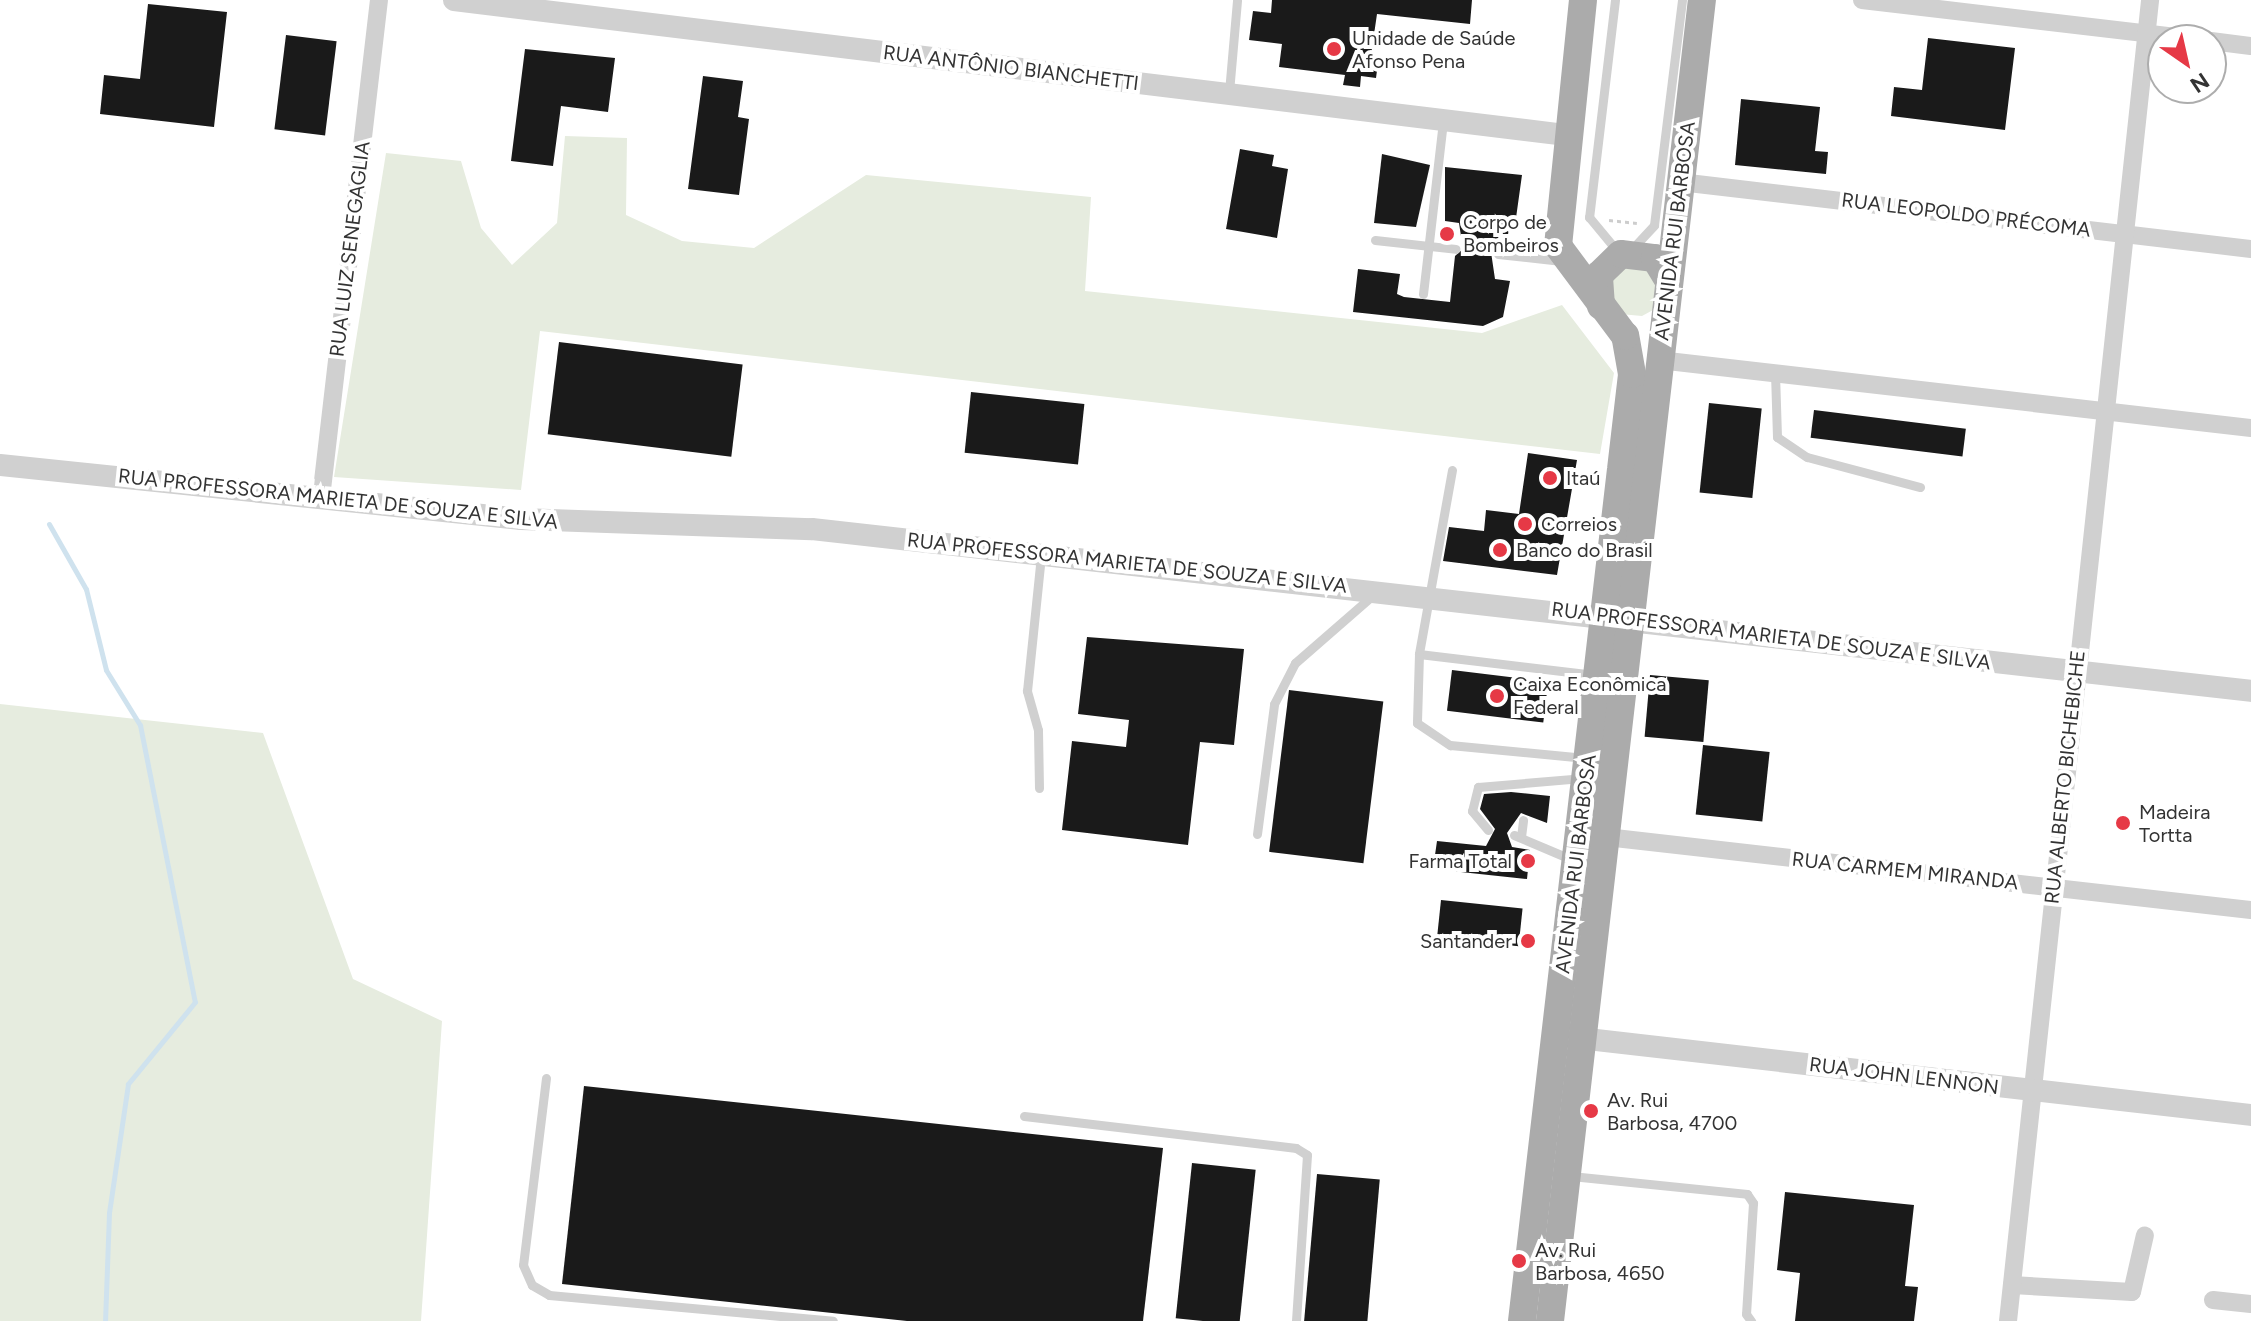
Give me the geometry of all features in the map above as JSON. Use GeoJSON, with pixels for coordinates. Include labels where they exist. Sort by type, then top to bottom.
{"type":"FeatureCollection","features":[{"type":"Feature","properties":{"kind":"main road","name":"AVENIDA RUI BARBOSA"},"geometry":{"type":"LineString","coordinates":[[1522,1321],[1606,837],[1632,374],[1631,355],[1607,312],[1565,261],[1557,232],[1583,0]]}},
{"type":"Feature","properties":{"kind":"main road","name":"AVENIDA RUI BARBOSA"},"geometry":{"type":"LineString","coordinates":[[1550,1321],[1567,1175],[1576,861],[1598,675],[1618,618],[1659,360],[1702,0]]}},
{"type":"Feature","properties":{"kind":"main road"},"geometry":{"type":"LineString","coordinates":[[1625,252],[1655,258],[1669,290],[1646,322],[1607,312],[1599,275],[1625,252]]}},
{"type":"Feature","properties":{"kind":"street","name":"RUA LUIZ SENEGAGLIA"},"geometry":{"type":"LineString","coordinates":[[321,498],[379,0]]}},
{"type":"Feature","properties":{"kind":"street","name":"RUA ANTÔNIO BIANCHETTI"},"geometry":{"type":"LineString","coordinates":[[454,0],[1567,135]]}},
{"type":"Feature","properties":{"kind":"street"},"geometry":{"type":"LineString","coordinates":[[1862,0],[2146,33]]}},
{"type":"Feature","properties":{"kind":"street","name":"RUA ALBERTO BICHEBICHE"},"geometry":{"type":"LineString","coordinates":[[2008,1321],[2121,234],[2150,0]]}},
{"type":"Feature","properties":{"kind":"street"},"geometry":{"type":"LineString","coordinates":[[2227,43],[2251,46]]}},
{"type":"Feature","properties":{"kind":"street","name":"RUA LEOPOLDO PRÉCOMA"},"geometry":{"type":"LineString","coordinates":[[1680,182],[2251,249]]}},
{"type":"Feature","properties":{"kind":"street"},"geometry":{"type":"LineString","coordinates":[[1659,360],[2251,428]]}},
{"type":"Feature","properties":{"kind":"street","name":"RUA PROFESSORA MARIETA DE SOUZA E SILVA"},"geometry":{"type":"LineString","coordinates":[[0,465],[521,519],[763,524],[1042,552],[2251,691]]}},
{"type":"Feature","properties":{"kind":"street","name":"RUA CARMEM MIRANDA"},"geometry":{"type":"LineString","coordinates":[[1606,837],[2251,910]]}},
{"type":"Feature","properties":{"kind":"street","name":"RUA JOHN LENNON"},"geometry":{"type":"LineString","coordinates":[[1570,1038],[2251,1115]]}},
{"type":"Feature","properties":{"kind":"street"},"geometry":{"type":"LineString","coordinates":[[2012,1285],[2132,1292],[2145,1235]]}},
{"type":"Feature","properties":{"kind":"street"},"geometry":{"type":"LineString","coordinates":[[2213,1300],[2251,1304]]}},
{"type":"Feature","properties":{"kind":"lane"},"geometry":{"type":"LineString","coordinates":[[1229,94],[1237,0]]}},
{"type":"Feature","properties":{"kind":"lane"},"geometry":{"type":"LineString","coordinates":[[1615,0],[1589,217],[1625,252],[1654,225],[1682,0]]}},
{"type":"Feature","properties":{"kind":"lane"},"geometry":{"type":"LineString","coordinates":[[1423,294],[1443,120]]}},
{"type":"Feature","properties":{"kind":"lane"},"geometry":{"type":"LineString","coordinates":[[1375,240],[1456,249]]}},
{"type":"Feature","properties":{"kind":"lane"},"geometry":{"type":"LineString","coordinates":[[1498,254],[1565,261]]}},
{"type":"Feature","properties":{"kind":"lane"},"geometry":{"type":"LineString","coordinates":[[1775,373],[1777,437],[1807,457],[1920,487]]}},
{"type":"Feature","properties":{"kind":"lane"},"geometry":{"type":"LineString","coordinates":[[1452,470],[1425,595],[1417,723],[1450,745],[1587,768]]}},
{"type":"Feature","properties":{"kind":"lane"},"geometry":{"type":"LineString","coordinates":[[1039,788],[1038,730],[1027,691],[1042,552]]}},
{"type":"Feature","properties":{"kind":"lane"},"geometry":{"type":"LineString","coordinates":[[1257,834],[1274,704],[1295,663],[1378,590]]}},
{"type":"Feature","properties":{"kind":"lane"},"geometry":{"type":"LineString","coordinates":[[1419,654],[1598,675]]}},
{"type":"Feature","properties":{"kind":"lane"},"geometry":{"type":"LineString","coordinates":[[1488,830],[1472,811],[1478,787],[1526,788],[1587,768]]}},
{"type":"Feature","properties":{"kind":"lane"},"geometry":{"type":"LineString","coordinates":[[1523,820],[1518,836],[1576,861]]}},
{"type":"Feature","properties":{"kind":"lane"},"geometry":{"type":"LineString","coordinates":[[546,1078],[523,1265],[532,1285],[549,1295],[833,1321]]}},
{"type":"Feature","properties":{"kind":"lane"},"geometry":{"type":"LineString","coordinates":[[1024,1116],[1296,1148],[1307,1155],[1296,1321]]}},
{"type":"Feature","properties":{"kind":"lane"},"geometry":{"type":"LineString","coordinates":[[1567,1175],[1747,1194],[1753,1203],[1746,1314],[1751,1321]]}},
{"type":"Feature","properties":{"kind":"path"},"geometry":{"type":"LineString","coordinates":[[1597,219],[1640,224]]}},
{"type":"Feature","properties":{"kind":"shaded area"},"geometry":{"type":"Polygon","coordinates":[[[565,136],[627,138],[626,215],[682,241],[754,248],[866,175],[1091,197],[1085,291],[1482,333],[1562,305],[1614,373],[1600,454],[540,331],[521,490],[334,477],[386,153],[461,161],[481,228],[512,265],[557,223],[565,136]]]}},
{"type":"Feature","properties":{"kind":"shaded area"},"geometry":{"type":"Polygon","coordinates":[[[1631,262],[1659,278],[1653,310],[1642,316],[1620,314],[1607,284],[1631,262]]]}},
{"type":"Feature","properties":{"kind":"shaded area"},"geometry":{"type":"Polygon","coordinates":[[[0,704],[263,733],[353,979],[442,1021],[421,1321],[0,1321],[0,704]]]}},
{"type":"Feature","properties":{"kind":"building"},"geometry":{"type":"Polygon","coordinates":[[[1272,0],[1472,0],[1470,24],[1377,14],[1370,62],[1378,63],[1376,78],[1361,76],[1360,87],[1343,85],[1345,75],[1279,67],[1282,44],[1249,40],[1253,11],[1271,13],[1272,0]]]}},
{"type":"Feature","properties":{"kind":"building"},"geometry":{"type":"Polygon","coordinates":[[[148,4],[227,12],[214,127],[100,114],[104,75],[140,79],[148,4]]]}},
{"type":"Feature","properties":{"kind":"building"},"geometry":{"type":"Polygon","coordinates":[[[286,35],[337,41],[325,136],[274,129],[286,35]]]}},
{"type":"Feature","properties":{"kind":"building"},"geometry":{"type":"Polygon","coordinates":[[[1928,38],[2015,48],[2005,130],[1891,116],[1894,87],[1922,90],[1928,38]]]}},
{"type":"Feature","properties":{"kind":"building"},"geometry":{"type":"Polygon","coordinates":[[[525,49],[615,58],[608,112],[561,106],[553,166],[511,161],[525,49]]]}},
{"type":"Feature","properties":{"kind":"building"},"geometry":{"type":"Polygon","coordinates":[[[703,76],[743,81],[738,117],[749,119],[739,195],[688,189],[703,76]]]}},
{"type":"Feature","properties":{"kind":"building"},"geometry":{"type":"Polygon","coordinates":[[[1741,99],[1820,107],[1815,151],[1828,152],[1826,174],[1735,165],[1741,99]]]}},
{"type":"Feature","properties":{"kind":"building"},"geometry":{"type":"Polygon","coordinates":[[[1240,149],[1274,155],[1272,166],[1288,169],[1277,238],[1226,229],[1240,149]]]}},
{"type":"Feature","properties":{"kind":"building"},"geometry":{"type":"Polygon","coordinates":[[[1382,154],[1430,165],[1416,227],[1374,223],[1382,154]]]}},
{"type":"Feature","properties":{"kind":"building"},"geometry":{"type":"Polygon","coordinates":[[[1445,167],[1522,175],[1516,218],[1510,217],[1508,235],[1500,234],[1491,252],[1495,279],[1510,281],[1503,317],[1483,326],[1353,312],[1358,269],[1400,274],[1397,294],[1404,297],[1450,302],[1455,256],[1463,249],[1459,223],[1445,221],[1445,167]]]}},
{"type":"Feature","properties":{"kind":"building"},"geometry":{"type":"Polygon","coordinates":[[[559,342],[743,365],[731,457],[548,434],[559,342]]]}},
{"type":"Feature","properties":{"kind":"building"},"geometry":{"type":"Polygon","coordinates":[[[971,392],[1084,404],[1078,465],[965,453],[971,392]]]}},
{"type":"Feature","properties":{"kind":"building"},"geometry":{"type":"Polygon","coordinates":[[[1709,403],[1762,409],[1752,498],[1700,493],[1709,403]]]}},
{"type":"Feature","properties":{"kind":"building"},"geometry":{"type":"Polygon","coordinates":[[[1814,410],[1966,429],[1962,456],[1811,438],[1814,410]]]}},
{"type":"Feature","properties":{"kind":"building"},"geometry":{"type":"Polygon","coordinates":[[[1528,453],[1577,460],[1557,575],[1443,561],[1449,527],[1484,531],[1486,510],[1519,514],[1528,453]]]}},
{"type":"Feature","properties":{"kind":"building"},"geometry":{"type":"Polygon","coordinates":[[[1087,637],[1244,649],[1234,745],[1200,742],[1188,845],[1062,830],[1072,741],[1126,747],[1129,720],[1078,714],[1087,637]]]}},
{"type":"Feature","properties":{"kind":"building","name":"Caixa Econômica Federal"},"geometry":{"type":"Polygon","coordinates":[[[1452,670],[1548,682],[1543,723],[1447,711],[1452,670]]]}},
{"type":"Feature","properties":{"kind":"building"},"geometry":{"type":"Polygon","coordinates":[[[1650,675],[1709,680],[1703,742],[1645,737],[1650,675]]]}},
{"type":"Feature","properties":{"kind":"building"},"geometry":{"type":"Polygon","coordinates":[[[1289,690],[1383,702],[1363,863],[1269,852],[1289,690]]]}},
{"type":"Feature","properties":{"kind":"building"},"geometry":{"type":"Polygon","coordinates":[[[1703,745],[1770,752],[1762,822],[1696,815],[1703,745]]]}},
{"type":"Feature","properties":{"kind":"building"},"geometry":{"type":"Polygon","coordinates":[[[1511,792],[1550,796],[1547,823],[1521,813],[1507,833],[1512,847],[1530,850],[1527,879],[1433,869],[1437,841],[1486,846],[1495,829],[1480,809],[1484,794],[1511,792]]]}},
{"type":"Feature","properties":{"kind":"building"},"geometry":{"type":"Polygon","coordinates":[[[1441,900],[1523,909],[1519,946],[1437,938],[1441,900]]]}},
{"type":"Feature","properties":{"kind":"building"},"geometry":{"type":"Polygon","coordinates":[[[584,1086],[1163,1148],[1143,1321],[907,1321],[562,1284],[584,1086]]]}},
{"type":"Feature","properties":{"kind":"building"},"geometry":{"type":"Polygon","coordinates":[[[1192,1163],[1256,1170],[1240,1321],[1176,1318],[1192,1163]]]}},
{"type":"Feature","properties":{"kind":"building"},"geometry":{"type":"Polygon","coordinates":[[[1317,1174],[1380,1179],[1367,1321],[1304,1321],[1317,1174]]]}},
{"type":"Feature","properties":{"kind":"building"},"geometry":{"type":"Polygon","coordinates":[[[1785,1192],[1914,1205],[1905,1286],[1918,1287],[1914,1321],[1795,1321],[1800,1273],[1777,1270],[1785,1192]]]}},
{"type":"Feature","properties":{"kind":"waterway"},"geometry":{"type":"LineString","coordinates":[[49,524],[86,589],[106,670],[140,725],[195,1002],[128,1084],[109,1213],[105,1321]]}},
{"type":"Feature","properties":{"kind":"place","name":"Unidade de Saúde Afonso Pena"},"geometry":{"type":"Point","coordinates":[1334,49]}},
{"type":"Feature","properties":{"kind":"place","name":"Corpo de Bombeiros"},"geometry":{"type":"Point","coordinates":[1447,234]}},
{"type":"Feature","properties":{"kind":"place","name":"Itaú"},"geometry":{"type":"Point","coordinates":[1550,478]}},
{"type":"Feature","properties":{"kind":"place","name":"Correios"},"geometry":{"type":"Point","coordinates":[1525,524]}},
{"type":"Feature","properties":{"kind":"place","name":"Banco do Brasil"},"geometry":{"type":"Point","coordinates":[1500,550]}},
{"type":"Feature","properties":{"kind":"place","name":"Caixa Econômica Federal"},"geometry":{"type":"Point","coordinates":[1497,696]}},
{"type":"Feature","properties":{"kind":"place","name":"Madeira Tortta"},"geometry":{"type":"Point","coordinates":[2123,823]}},
{"type":"Feature","properties":{"kind":"place","name":"Farma Total"},"geometry":{"type":"Point","coordinates":[1528,861]}},
{"type":"Feature","properties":{"kind":"place","name":"Santander"},"geometry":{"type":"Point","coordinates":[1528,941]}},
{"type":"Feature","properties":{"kind":"place","name":"Av. Rui Barbosa, 4700"},"geometry":{"type":"Point","coordinates":[1591,1111]}},
{"type":"Feature","properties":{"kind":"place","name":"Av. Rui Barbosa, 4650"},"geometry":{"type":"Point","coordinates":[1519,1261]}}]}
